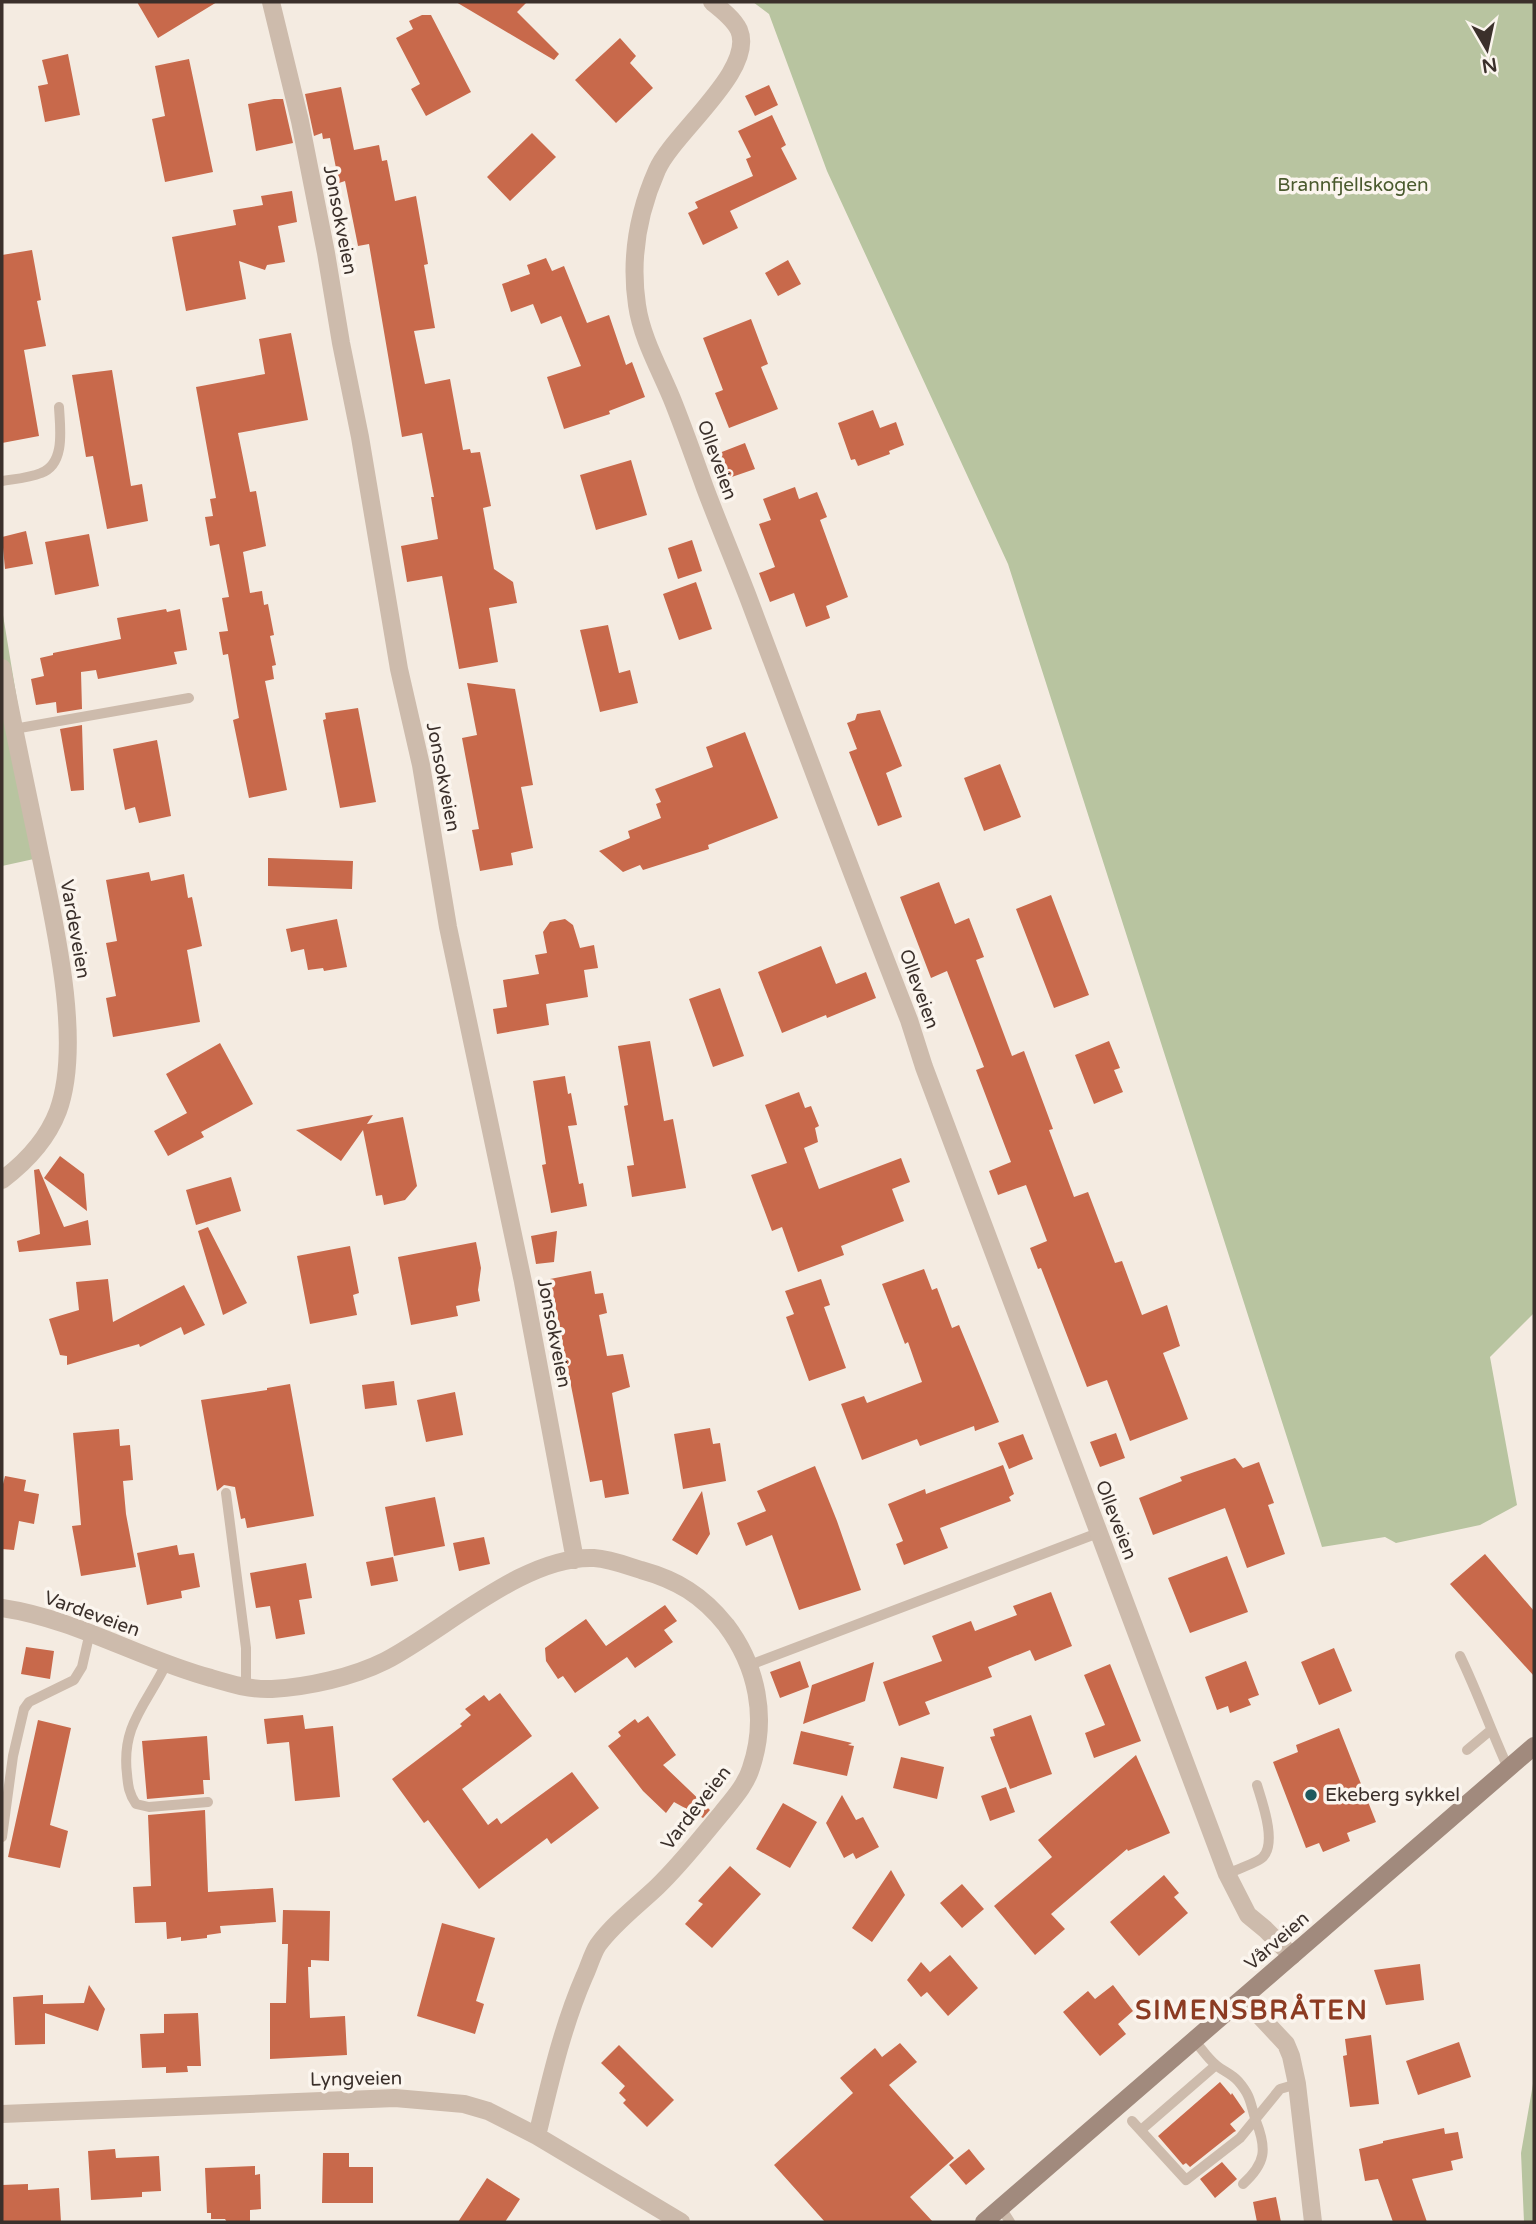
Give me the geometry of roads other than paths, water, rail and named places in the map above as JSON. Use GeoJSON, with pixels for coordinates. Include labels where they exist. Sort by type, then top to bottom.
{"type":"FeatureCollection","features":[{"type":"Feature","properties":{"kind":"street","name":"Jonsokveien"},"geometry":{"type":"LineString","coordinates":[[271,2],[300,121],[326,253],[399,669],[421,765],[448,927],[526,1296],[575,1560]]}},
{"type":"Feature","properties":{"kind":"street","name":"Olleveien"},"geometry":{"type":"LineString","coordinates":[[712,2],[740,33],[740,49],[728,80],[675,142],[658,167],[640,216],[636,239],[633,269],[637,309],[909,1020],[1227,1874],[1248,1915],[1292,1956]]}},
{"type":"Feature","properties":{"kind":"street","name":"Vardeveien"},"geometry":{"type":"LineString","coordinates":[[2,668],[52,913],[64,989],[68,1052],[58,1111],[36,1150],[2,1180]]}},
{"type":"Feature","properties":{"kind":"street","name":"Vardeveien"},"geometry":{"type":"LineString","coordinates":[[2,1608],[68,1624],[166,1664],[246,1688],[271,1689],[321,1683],[382,1662],[432,1634],[461,1612],[536,1570],[575,1560],[608,1560],[661,1576],[685,1587],[715,1611],[737,1640],[750,1665],[759,1696],[757,1747],[750,1772],[738,1793],[676,1868],[635,1906],[598,1946],[575,1997],[554,2065],[537,2136]]}},
{"type":"Feature","properties":{"kind":"street","name":"Vårveien"},"geometry":{"type":"LineString","coordinates":[[984,2222],[1006,2215],[1194,2040],[1534,1746]]}},
{"type":"Feature","properties":{"kind":"street"},"geometry":{"type":"LineString","coordinates":[[1244,1998],[1286,2044],[1297,2084],[1314,2222]]}},
{"type":"Feature","properties":{"kind":"street","name":"Lyngveien"},"geometry":{"type":"LineString","coordinates":[[2,2114],[395,2098],[464,2104],[488,2110],[537,2136],[681,2222]]}},
{"type":"Feature","properties":{"kind":"lane"},"geometry":{"type":"LineString","coordinates":[[2,481],[41,473],[51,466],[60,446],[59,407]]}},
{"type":"Feature","properties":{"kind":"lane"},"geometry":{"type":"LineString","coordinates":[[14,729],[189,698]]}},
{"type":"Feature","properties":{"kind":"lane"},"geometry":{"type":"LineString","coordinates":[[226,1493],[246,1648],[246,1688]]}},
{"type":"Feature","properties":{"kind":"lane"},"geometry":{"type":"LineString","coordinates":[[750,1665],[1098,1533]]}},
{"type":"Feature","properties":{"kind":"lane"},"geometry":{"type":"LineString","coordinates":[[2,1837],[13,1756],[24,1709],[29,1702],[74,1680],[82,1667],[90,1632]]}},
{"type":"Feature","properties":{"kind":"lane"},"geometry":{"type":"LineString","coordinates":[[1460,1656],[1508,1768]]}},
{"type":"Feature","properties":{"kind":"lane"},"geometry":{"type":"LineString","coordinates":[[166,1664],[132,1724],[125,1754],[129,1794],[136,1804],[149,1807],[208,1802]]}},
{"type":"Feature","properties":{"kind":"lane"},"geometry":{"type":"LineString","coordinates":[[1467,1750],[1490,1730]]}},
{"type":"Feature","properties":{"kind":"lane"},"geometry":{"type":"LineString","coordinates":[[1227,1874],[1263,1857],[1269,1844],[1265,1812],[1257,1785]]}},
{"type":"Feature","properties":{"kind":"lane"},"geometry":{"type":"LineString","coordinates":[[1194,2040],[1216,2065],[1236,2078],[1248,2093],[1262,2138],[1262,2159],[1256,2172],[1243,2184]]}},
{"type":"Feature","properties":{"kind":"lane"},"geometry":{"type":"LineString","coordinates":[[1141,2130],[1216,2065]]}},
{"type":"Feature","properties":{"kind":"lane"},"geometry":{"type":"LineString","coordinates":[[1132,2121],[1186,2180],[1240,2138],[1280,2089],[1297,2084]]}},
{"type":"Feature","properties":{"kind":"place","name":"Ekeberg sykkel"},"geometry":{"type":"Point","coordinates":[1311,1795]}},
{"type":"Feature","properties":{"kind":"district","name":"SIMENSBRÅTEN"},"geometry":{"type":"Point","coordinates":[1252,2010]}},
{"type":"Feature","properties":{"kind":"park label","name":"Brannfjellskogen"},"geometry":{"type":"Point","coordinates":[1353,185]}}]}
